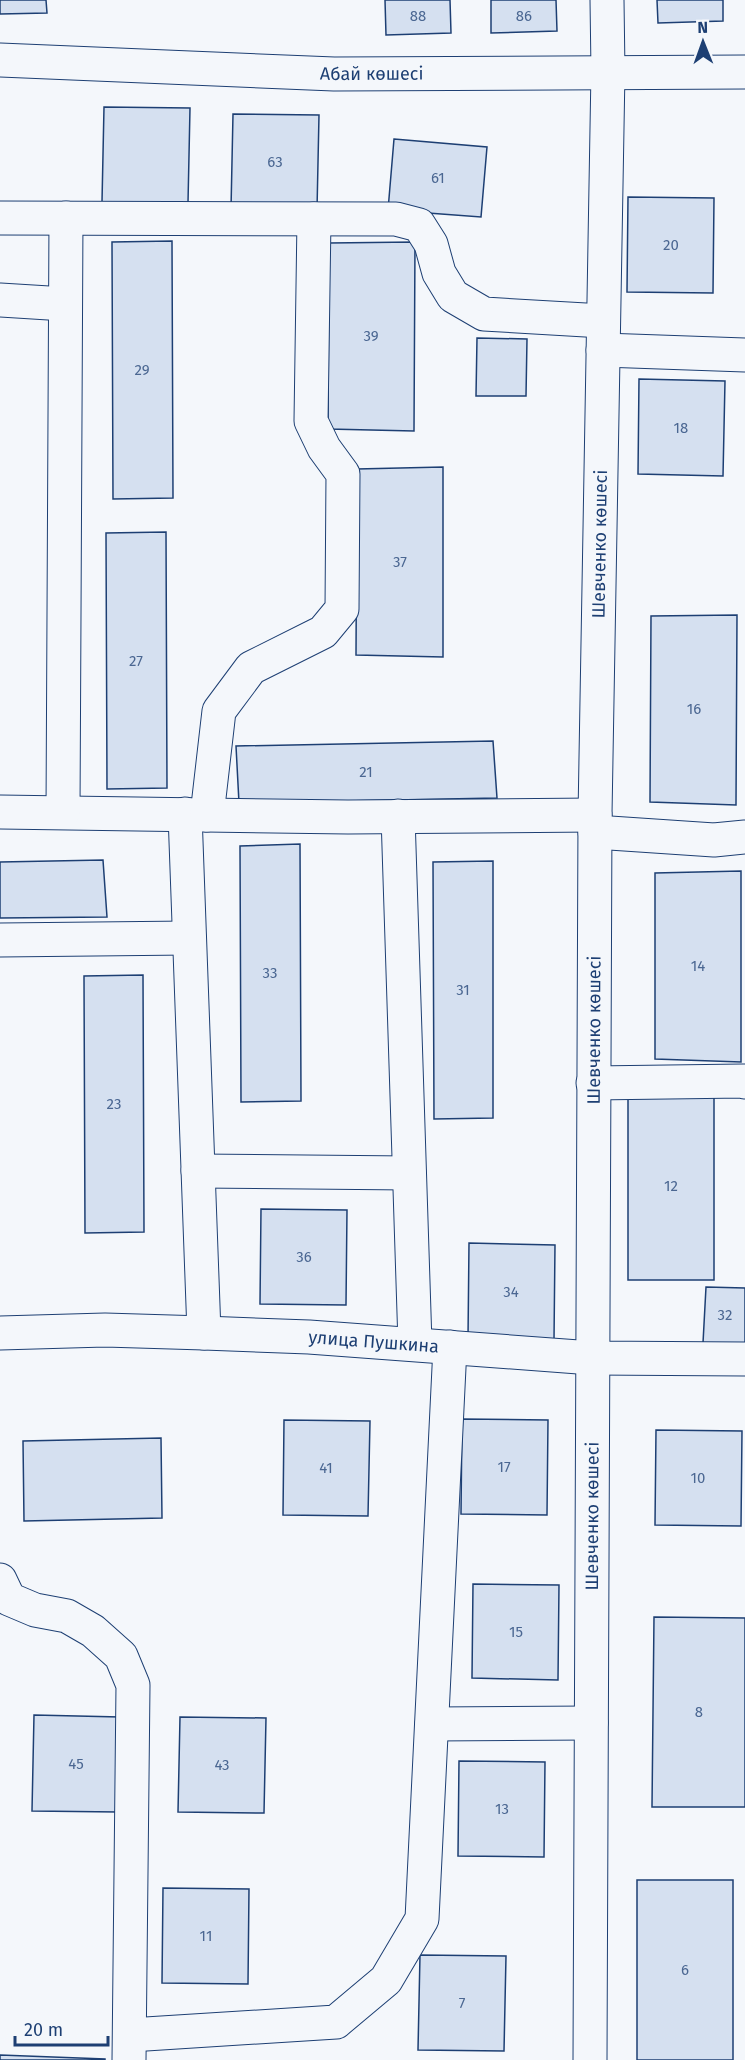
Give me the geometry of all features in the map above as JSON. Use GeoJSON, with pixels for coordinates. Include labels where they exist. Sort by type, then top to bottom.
{"type":"FeatureCollection","features":[{"type":"Feature","properties":{"kind":"street","name":"Шевченко көшесі"},"geometry":{"type":"LineString","coordinates":[[590,2060],[595,824],[608,71],[607,0]]}},
{"type":"Feature","properties":{"kind":"street","name":"Абай көшесі"},"geometry":{"type":"LineString","coordinates":[[0,60],[334,74],[745,72]]}},
{"type":"Feature","properties":{"kind":"street"},"geometry":{"type":"LineString","coordinates":[[0,218],[396,219],[419,225],[432,244],[439,273],[453,296],[484,314],[603,336],[745,355]]}},
{"type":"Feature","properties":{"kind":"street"},"geometry":{"type":"LineString","coordinates":[[63,812],[66,218]]}},
{"type":"Feature","properties":{"kind":"street"},"geometry":{"type":"LineString","coordinates":[[204,1333],[189,938],[196,815],[219,711],[251,668],[323,632],[342,609],[343,474],[324,448],[311,421],[314,219]]}},
{"type":"Feature","properties":{"kind":"street"},"geometry":{"type":"LineString","coordinates":[[0,300],[64,304]]}},
{"type":"Feature","properties":{"kind":"street"},"geometry":{"type":"LineString","coordinates":[[0,812],[398,816],[595,824],[714,840],[745,837]]}},
{"type":"Feature","properties":{"kind":"street"},"geometry":{"type":"LineString","coordinates":[[398,816],[415,1344]]}},
{"type":"Feature","properties":{"kind":"street"},"geometry":{"type":"LineString","coordinates":[[0,940],[189,938]]}},
{"type":"Feature","properties":{"kind":"street"},"geometry":{"type":"LineString","coordinates":[[593,1083],[743,1081],[745,1083]]}},
{"type":"Feature","properties":{"kind":"street"},"geometry":{"type":"LineString","coordinates":[[198,1171],[409,1173]]}},
{"type":"Feature","properties":{"kind":"street","name":"улица Пушкина"},"geometry":{"type":"LineString","coordinates":[[0,1333],[105,1330],[204,1333],[309,1337],[592,1358],[745,1359]]}},
{"type":"Feature","properties":{"kind":"street"},"geometry":{"type":"LineString","coordinates":[[0,1580],[9,1599],[35,1610],[67,1616],[93,1631],[121,1656],[133,1685],[129,2047],[336,2022],[386,1980],[422,1919],[450,1347]]}},
{"type":"Feature","properties":{"kind":"street"},"geometry":{"type":"LineString","coordinates":[[432,1724],[591,1723]]}},
{"type":"Feature","properties":{"kind":"building"},"geometry":{"type":"Polygon","coordinates":[[[0,0],[46,0],[47,13],[0,14],[0,0]]]}},
{"type":"Feature","properties":{"kind":"building"},"geometry":{"type":"Polygon","coordinates":[[[385,0],[450,0],[451,33],[386,35],[385,0]]]}},
{"type":"Feature","properties":{"kind":"building"},"geometry":{"type":"Polygon","coordinates":[[[491,0],[556,0],[557,31],[491,33],[491,0]]]}},
{"type":"Feature","properties":{"kind":"building"},"geometry":{"type":"Polygon","coordinates":[[[657,0],[723,0],[723,21],[658,23],[657,0]]]}},
{"type":"Feature","properties":{"kind":"building"},"geometry":{"type":"Polygon","coordinates":[[[104,107],[190,108],[188,203],[102,202],[104,107]]]}},
{"type":"Feature","properties":{"kind":"building"},"geometry":{"type":"Polygon","coordinates":[[[233,114],[319,115],[317,210],[231,209],[233,114]]]}},
{"type":"Feature","properties":{"kind":"building"},"geometry":{"type":"Polygon","coordinates":[[[394,139],[487,147],[481,217],[388,210],[394,139]]]}},
{"type":"Feature","properties":{"kind":"building"},"geometry":{"type":"Polygon","coordinates":[[[628,197],[714,198],[713,293],[627,292],[628,197]]]}},
{"type":"Feature","properties":{"kind":"building"},"geometry":{"type":"Polygon","coordinates":[[[172,241],[173,498],[113,499],[112,242],[172,241]]]}},
{"type":"Feature","properties":{"kind":"building"},"geometry":{"type":"Polygon","coordinates":[[[415,242],[414,431],[328,429],[329,243],[415,242]]]}},
{"type":"Feature","properties":{"kind":"building"},"geometry":{"type":"Polygon","coordinates":[[[477,338],[527,339],[526,396],[476,396],[477,338]]]}},
{"type":"Feature","properties":{"kind":"building"},"geometry":{"type":"Polygon","coordinates":[[[639,379],[725,381],[723,476],[638,474],[639,379]]]}},
{"type":"Feature","properties":{"kind":"building"},"geometry":{"type":"Polygon","coordinates":[[[443,467],[443,657],[356,655],[357,469],[443,467]]]}},
{"type":"Feature","properties":{"kind":"building"},"geometry":{"type":"Polygon","coordinates":[[[166,532],[167,788],[107,789],[106,533],[166,532]]]}},
{"type":"Feature","properties":{"kind":"building"},"geometry":{"type":"Polygon","coordinates":[[[737,615],[736,805],[650,802],[651,616],[737,615]]]}},
{"type":"Feature","properties":{"kind":"building"},"geometry":{"type":"Polygon","coordinates":[[[493,741],[497,798],[239,803],[236,746],[493,741]]]}},
{"type":"Feature","properties":{"kind":"building"},"geometry":{"type":"Polygon","coordinates":[[[300,844],[301,1101],[241,1102],[240,846],[300,844]]]}},
{"type":"Feature","properties":{"kind":"building"},"geometry":{"type":"Polygon","coordinates":[[[103,860],[107,917],[0,918],[0,862],[103,860]]]}},
{"type":"Feature","properties":{"kind":"building"},"geometry":{"type":"Polygon","coordinates":[[[493,861],[493,1118],[434,1119],[433,862],[493,861]]]}},
{"type":"Feature","properties":{"kind":"building"},"geometry":{"type":"Polygon","coordinates":[[[741,871],[741,1062],[655,1059],[655,873],[741,871]]]}},
{"type":"Feature","properties":{"kind":"building"},"geometry":{"type":"Polygon","coordinates":[[[143,975],[144,1232],[85,1233],[84,976],[143,975]]]}},
{"type":"Feature","properties":{"kind":"building"},"geometry":{"type":"Polygon","coordinates":[[[628,1092],[714,1092],[714,1280],[628,1280],[628,1092]]]}},
{"type":"Feature","properties":{"kind":"building"},"geometry":{"type":"Polygon","coordinates":[[[261,1209],[347,1210],[346,1305],[260,1304],[261,1209]]]}},
{"type":"Feature","properties":{"kind":"building"},"geometry":{"type":"Polygon","coordinates":[[[469,1243],[555,1245],[554,1340],[468,1339],[469,1243]]]}},
{"type":"Feature","properties":{"kind":"building"},"geometry":{"type":"Polygon","coordinates":[[[706,1287],[745,1288],[745,1344],[703,1343],[706,1287]]]}},
{"type":"Feature","properties":{"kind":"building"},"geometry":{"type":"Polygon","coordinates":[[[462,1419],[548,1420],[547,1515],[461,1514],[462,1419]]]}},
{"type":"Feature","properties":{"kind":"building"},"geometry":{"type":"Polygon","coordinates":[[[284,1420],[370,1421],[368,1516],[283,1515],[284,1420]]]}},
{"type":"Feature","properties":{"kind":"building"},"geometry":{"type":"Polygon","coordinates":[[[656,1430],[742,1431],[741,1526],[655,1525],[656,1430]]]}},
{"type":"Feature","properties":{"kind":"building"},"geometry":{"type":"Polygon","coordinates":[[[161,1438],[162,1518],[24,1521],[23,1441],[161,1438]]]}},
{"type":"Feature","properties":{"kind":"building"},"geometry":{"type":"Polygon","coordinates":[[[473,1584],[559,1585],[558,1680],[472,1678],[473,1584]]]}},
{"type":"Feature","properties":{"kind":"building"},"geometry":{"type":"Polygon","coordinates":[[[654,1617],[745,1618],[745,1807],[652,1807],[654,1617]]]}},
{"type":"Feature","properties":{"kind":"building"},"geometry":{"type":"Polygon","coordinates":[[[34,1715],[120,1717],[118,1812],[32,1811],[34,1715]]]}},
{"type":"Feature","properties":{"kind":"building"},"geometry":{"type":"Polygon","coordinates":[[[180,1717],[266,1718],[264,1813],[178,1812],[180,1717]]]}},
{"type":"Feature","properties":{"kind":"building"},"geometry":{"type":"Polygon","coordinates":[[[459,1761],[545,1762],[544,1857],[458,1856],[459,1761]]]}},
{"type":"Feature","properties":{"kind":"building"},"geometry":{"type":"Polygon","coordinates":[[[637,1880],[733,1880],[733,2060],[637,2060],[637,1880]]]}},
{"type":"Feature","properties":{"kind":"building"},"geometry":{"type":"Polygon","coordinates":[[[163,1888],[249,1889],[248,1984],[162,1983],[163,1888]]]}},
{"type":"Feature","properties":{"kind":"building"},"geometry":{"type":"Polygon","coordinates":[[[420,1955],[506,1956],[504,2051],[418,2050],[420,1955]]]}},
{"type":"Feature","properties":{"kind":"building"},"geometry":{"type":"Polygon","coordinates":[[[0,2055],[105,2059],[105,2060],[0,2060],[0,2055]]]}}]}
